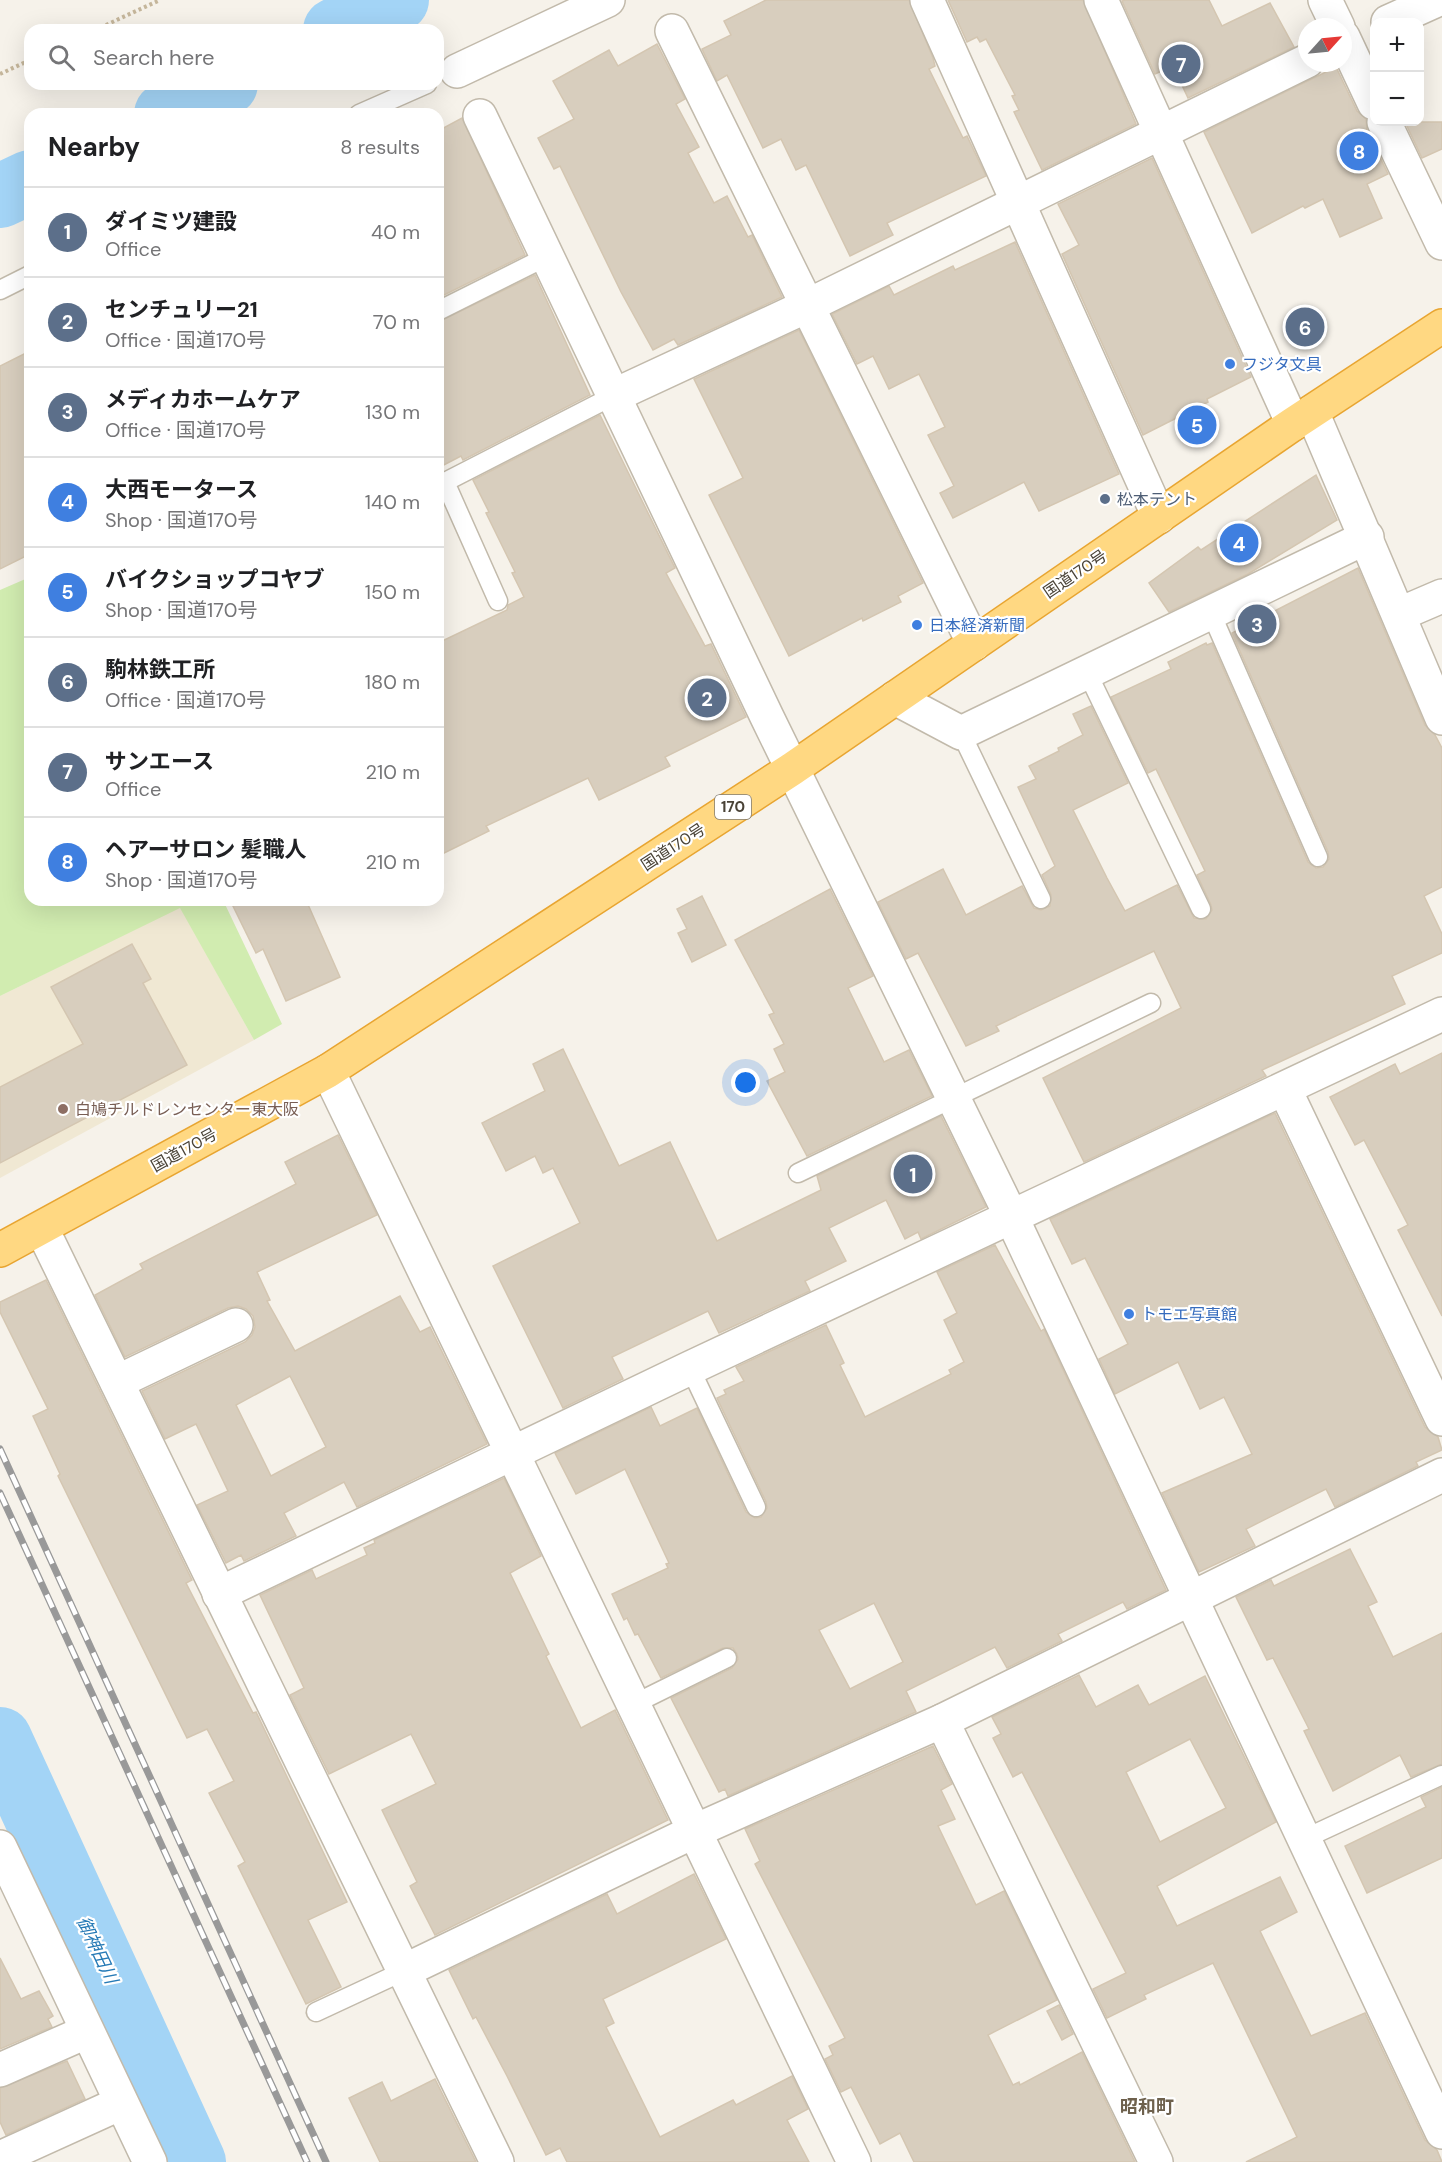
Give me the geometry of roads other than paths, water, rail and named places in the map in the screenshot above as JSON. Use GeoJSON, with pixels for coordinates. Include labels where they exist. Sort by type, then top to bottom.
{"type":"FeatureCollection","features":[{"type":"Feature","properties":{"kind":"highway","name":"国道170号"},"geometry":{"type":"LineString","coordinates":[[0,1250],[328,1071],[792,769],[1303,418],[1442,326]]}},
{"type":"Feature","properties":{"kind":"street"},"geometry":{"type":"LineString","coordinates":[[448,75],[608,0]]}},
{"type":"Feature","properties":{"kind":"street"},"geometry":{"type":"LineString","coordinates":[[927,0],[1159,517]]}},
{"type":"Feature","properties":{"kind":"street"},"geometry":{"type":"LineString","coordinates":[[1101,0],[1159,133],[1303,418],[1367,537],[1442,718]]}},
{"type":"Feature","properties":{"kind":"street"},"geometry":{"type":"LineString","coordinates":[[1325,0],[1337,18]]}},
{"type":"Feature","properties":{"kind":"street"},"geometry":{"type":"LineString","coordinates":[[1397,18],[1437,0]]}},
{"type":"Feature","properties":{"kind":"street"},"geometry":{"type":"LineString","coordinates":[[672,31],[809,305],[974,644]]}},
{"type":"Feature","properties":{"kind":"street"},"geometry":{"type":"LineString","coordinates":[[1352,44],[1370,91]]}},
{"type":"Feature","properties":{"kind":"street"},"geometry":{"type":"LineString","coordinates":[[613,396],[809,305],[1298,65]]}},
{"type":"Feature","properties":{"kind":"street"},"geometry":{"type":"LineString","coordinates":[[480,116],[792,769],[1011,1216],[1442,2132]]}},
{"type":"Feature","properties":{"kind":"street"},"geometry":{"type":"LineString","coordinates":[[1386,126],[1442,243]]}},
{"type":"Feature","properties":{"kind":"street"},"geometry":{"type":"LineString","coordinates":[[896,698],[961,733],[1367,537]]}},
{"type":"Feature","properties":{"kind":"street"},"geometry":{"type":"LineString","coordinates":[[1400,614],[1442,596]]}},
{"type":"Feature","properties":{"kind":"street"},"geometry":{"type":"LineString","coordinates":[[219,1594],[690,1368],[1011,1216],[1285,1090],[1442,1014]]}},
{"type":"Feature","properties":{"kind":"street"},"geometry":{"type":"LineString","coordinates":[[328,1071],[854,2162]]}},
{"type":"Feature","properties":{"kind":"street"},"geometry":{"type":"LineString","coordinates":[[1285,1090],[1442,1419]]}},
{"type":"Feature","properties":{"kind":"street"},"geometry":{"type":"LineString","coordinates":[[42,1229],[497,2162]]}},
{"type":"Feature","properties":{"kind":"street"},"geometry":{"type":"LineString","coordinates":[[117,1382],[236,1325]]}},
{"type":"Feature","properties":{"kind":"street"},"geometry":{"type":"LineString","coordinates":[[404,1971],[695,1831],[942,1721],[1442,1475]]}},
{"type":"Feature","properties":{"kind":"street"},"geometry":{"type":"LineString","coordinates":[[942,1721],[1156,2162]]}},
{"type":"Feature","properties":{"kind":"street"},"geometry":{"type":"LineString","coordinates":[[0,1847],[86,2032],[150,2162]]}},
{"type":"Feature","properties":{"kind":"street"},"geometry":{"type":"LineString","coordinates":[[0,2070],[86,2032]]}},
{"type":"Feature","properties":{"kind":"street"},"geometry":{"type":"LineString","coordinates":[[0,2158],[121,2103]]}},
{"type":"Feature","properties":{"kind":"lane"},"geometry":{"type":"LineString","coordinates":[[373,108],[413,90]]}},
{"type":"Feature","properties":{"kind":"lane"},"geometry":{"type":"LineString","coordinates":[[444,308],[546,257]]}},
{"type":"Feature","properties":{"kind":"lane"},"geometry":{"type":"LineString","coordinates":[[0,290],[24,278]]}},
{"type":"Feature","properties":{"kind":"lane"},"geometry":{"type":"LineString","coordinates":[[498,601],[445,482],[613,396]]}},
{"type":"Feature","properties":{"kind":"lane"},"geometry":{"type":"LineString","coordinates":[[1211,613],[1318,857]]}},
{"type":"Feature","properties":{"kind":"lane"},"geometry":{"type":"LineString","coordinates":[[1087,672],[1201,909]]}},
{"type":"Feature","properties":{"kind":"lane"},"geometry":{"type":"LineString","coordinates":[[961,733],[1041,899]]}},
{"type":"Feature","properties":{"kind":"lane"},"geometry":{"type":"LineString","coordinates":[[798,1173],[1151,1003]]}},
{"type":"Feature","properties":{"kind":"lane"},"geometry":{"type":"LineString","coordinates":[[690,1368],[756,1507]]}},
{"type":"Feature","properties":{"kind":"lane"},"geometry":{"type":"LineString","coordinates":[[634,1704],[727,1658]]}},
{"type":"Feature","properties":{"kind":"lane"},"geometry":{"type":"LineString","coordinates":[[1304,1839],[1442,1774]]}},
{"type":"Feature","properties":{"kind":"lane"},"geometry":{"type":"LineString","coordinates":[[316,2012],[404,1971]]}},
{"type":"Feature","properties":{"kind":"waterway"},"geometry":{"type":"LineString","coordinates":[[347,24],[397,0]]}},
{"type":"Feature","properties":{"kind":"waterway"},"geometry":{"type":"LineString","coordinates":[[178,108],[214,90]]}},
{"type":"Feature","properties":{"kind":"waterway"},"geometry":{"type":"LineString","coordinates":[[0,196],[24,185]]}},
{"type":"Feature","properties":{"kind":"waterway","name":"御神田川"},"geometry":{"type":"LineString","coordinates":[[0,1739],[194,2162]]}},
{"type":"Feature","properties":{"kind":"railway"},"geometry":{"type":"LineString","coordinates":[[0,1449],[326,2162]]}},
{"type":"Feature","properties":{"kind":"railway"},"geometry":{"type":"LineString","coordinates":[[0,1493],[307,2162]]}},
{"type":"Feature","properties":{"kind":"place","name":"サンエース"},"geometry":{"type":"Point","coordinates":[1181,64]}},
{"type":"Feature","properties":{"kind":"place","name":"ヘアーサロン 髪職人"},"geometry":{"type":"Point","coordinates":[1359,151]}},
{"type":"Feature","properties":{"kind":"place","name":"駒林鉄工所"},"geometry":{"type":"Point","coordinates":[1305,327]}},
{"type":"Feature","properties":{"kind":"place","name":"フジタ文具"},"geometry":{"type":"Point","coordinates":[1230,364]}},
{"type":"Feature","properties":{"kind":"place","name":"バイクショップコヤブ"},"geometry":{"type":"Point","coordinates":[1197,425]}},
{"type":"Feature","properties":{"kind":"place","name":"松本テント"},"geometry":{"type":"Point","coordinates":[1105,499]}},
{"type":"Feature","properties":{"kind":"place","name":"大西モータース"},"geometry":{"type":"Point","coordinates":[1239,543]}},
{"type":"Feature","properties":{"kind":"place","name":"メディカホームケア"},"geometry":{"type":"Point","coordinates":[1257,624]}},
{"type":"Feature","properties":{"kind":"place","name":"日本経済新聞"},"geometry":{"type":"Point","coordinates":[917,625]}},
{"type":"Feature","properties":{"kind":"place","name":"センチュリー21"},"geometry":{"type":"Point","coordinates":[707,698]}},
{"type":"Feature","properties":{"kind":"place","name":"白鳩チルドレンセンター東大阪"},"geometry":{"type":"Point","coordinates":[63,1109]}},
{"type":"Feature","properties":{"kind":"place","name":"ダイミツ建設"},"geometry":{"type":"Point","coordinates":[913,1174]}},
{"type":"Feature","properties":{"kind":"place","name":"トモエ写真館"},"geometry":{"type":"Point","coordinates":[1129,1314]}},
{"type":"Feature","properties":{"kind":"district","name":"昭和町"},"geometry":{"type":"Point","coordinates":[1147,2107]}}]}
